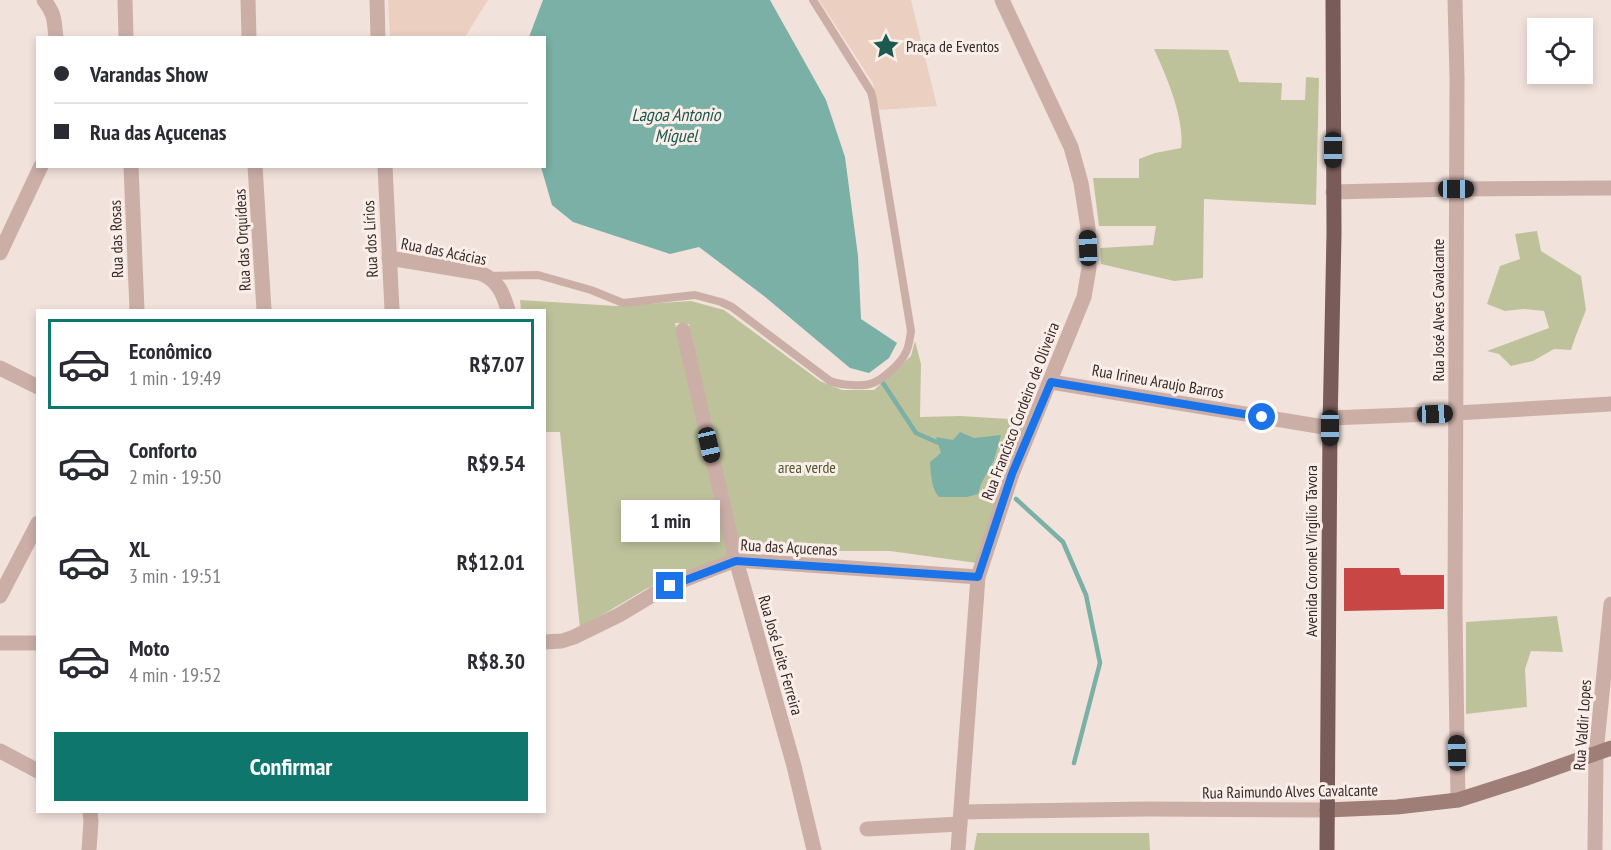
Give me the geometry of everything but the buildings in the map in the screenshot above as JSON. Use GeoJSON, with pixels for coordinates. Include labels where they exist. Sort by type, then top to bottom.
{"type":"FeatureCollection","features":[{"type":"Feature","properties":{"kind":"main road","name":"Avenida Coronel Virgílio Távora"},"geometry":{"type":"LineString","coordinates":[[1327,850],[1330,423],[1334,234],[1333,0]]}},
{"type":"Feature","properties":{"kind":"street"},"geometry":{"type":"LineString","coordinates":[[44,0],[55,21],[56,36]]}},
{"type":"Feature","properties":{"kind":"street"},"geometry":{"type":"LineString","coordinates":[[125,0],[126,36]]}},
{"type":"Feature","properties":{"kind":"street"},"geometry":{"type":"LineString","coordinates":[[248,0],[249,36]]}},
{"type":"Feature","properties":{"kind":"street"},"geometry":{"type":"LineString","coordinates":[[377,0],[378,36]]}},
{"type":"Feature","properties":{"kind":"street","name":"Rua Francisco Cordeiro de Oliveira"},"geometry":{"type":"LineString","coordinates":[[958,850],[978,577],[1012,474],[1084,297],[1089,268],[1088,228],[1081,183],[1071,147],[1002,0]]}},
{"type":"Feature","properties":{"kind":"street","name":"Rua José Alves Cavalcante"},"geometry":{"type":"LineString","coordinates":[[1455,0],[1457,78],[1455,614],[1458,800]]}},
{"type":"Feature","properties":{"kind":"street"},"geometry":{"type":"LineString","coordinates":[[0,254],[40,168]]}},
{"type":"Feature","properties":{"kind":"street","name":"Rua das Rosas"},"geometry":{"type":"LineString","coordinates":[[131,168],[137,309]]}},
{"type":"Feature","properties":{"kind":"street","name":"Rua das Orquídeas"},"geometry":{"type":"LineString","coordinates":[[255,168],[264,309]]}},
{"type":"Feature","properties":{"kind":"street","name":"Rua dos Lírios"},"geometry":{"type":"LineString","coordinates":[[385,168],[392,309]]}},
{"type":"Feature","properties":{"kind":"street"},"geometry":{"type":"LineString","coordinates":[[1333,192],[1611,188]]}},
{"type":"Feature","properties":{"kind":"street","name":"Rua das Acácias"},"geometry":{"type":"LineString","coordinates":[[389,258],[488,276],[499,286],[508,309]]}},
{"type":"Feature","properties":{"kind":"street","name":"Rua José Leite Ferreira"},"geometry":{"type":"LineString","coordinates":[[682,330],[736,561],[794,766],[814,850]]}},
{"type":"Feature","properties":{"kind":"street"},"geometry":{"type":"LineString","coordinates":[[0,368],[36,386]]}},
{"type":"Feature","properties":{"kind":"street","name":"Rua Irineu Araujo Barros"},"geometry":{"type":"LineString","coordinates":[[1051,382],[1330,423],[1611,404]]}},
{"type":"Feature","properties":{"kind":"street"},"geometry":{"type":"LineString","coordinates":[[0,596],[36,527]]}},
{"type":"Feature","properties":{"kind":"street","name":"Rua das Açucenas"},"geometry":{"type":"LineString","coordinates":[[546,642],[562,641],[574,637],[602,624],[654,594],[686,579],[736,561],[978,577]]}},
{"type":"Feature","properties":{"kind":"street","name":"Rua Valdir Lopes"},"geometry":{"type":"LineString","coordinates":[[1595,850],[1596,753],[1611,604]]}},
{"type":"Feature","properties":{"kind":"street"},"geometry":{"type":"LineString","coordinates":[[0,643],[36,643]]}},
{"type":"Feature","properties":{"kind":"street","name":"Rua Raimundo Alves Cavalcante"},"geometry":{"type":"LineString","coordinates":[[867,829],[961,818],[1146,809],[1327,810],[1396,807],[1458,800],[1611,748]]}},
{"type":"Feature","properties":{"kind":"street"},"geometry":{"type":"LineString","coordinates":[[0,751],[36,770]]}},
{"type":"Feature","properties":{"kind":"street"},"geometry":{"type":"LineString","coordinates":[[88,850],[90,813]]}},
{"type":"Feature","properties":{"kind":"lane"},"geometry":{"type":"LineString","coordinates":[[488,276],[538,275],[591,290],[623,303],[696,295],[732,307],[837,384],[874,383],[893,369],[906,354],[911,331],[873,100],[871,92],[813,0]]}},
{"type":"Feature","properties":{"kind":"green space"},"geometry":{"type":"Polygon","coordinates":[[[1154,49],[1228,50],[1239,82],[1282,83],[1281,100],[1305,100],[1306,77],[1319,78],[1316,205],[1204,199],[1203,278],[1174,281],[1101,264],[1100,248],[1153,245],[1156,226],[1099,226],[1093,178],[1139,178],[1139,159],[1181,148],[1177,111],[1169,84],[1154,49]]]}},
{"type":"Feature","properties":{"kind":"green space"},"geometry":{"type":"Polygon","coordinates":[[[1537,231],[1541,251],[1581,276],[1586,310],[1571,350],[1554,349],[1533,361],[1511,366],[1499,354],[1487,351],[1549,328],[1544,311],[1523,309],[1505,311],[1487,304],[1500,266],[1520,259],[1515,234],[1537,231]]]}},
{"type":"Feature","properties":{"kind":"green space","name":"area verde"},"geometry":{"type":"Polygon","coordinates":[[[520,300],[616,306],[691,301],[724,310],[820,381],[842,390],[874,390],[911,356],[915,341],[921,364],[920,417],[960,416],[1025,420],[977,563],[890,551],[741,551],[689,324],[675,323],[728,556],[646,589],[580,628],[560,432],[546,432],[546,309],[521,309],[520,300]]]}},
{"type":"Feature","properties":{"kind":"green space"},"geometry":{"type":"Polygon","coordinates":[[[1557,616],[1563,652],[1531,651],[1525,669],[1527,707],[1466,714],[1466,622],[1557,616]]]}},
{"type":"Feature","properties":{"kind":"green space"},"geometry":{"type":"Polygon","coordinates":[[[977,833],[1149,833],[1150,850],[974,850],[977,833]]]}},
{"type":"Feature","properties":{"kind":"shaded area"},"geometry":{"type":"Polygon","coordinates":[[[388,0],[488,0],[466,36],[390,36],[388,0]]]}},
{"type":"Feature","properties":{"kind":"shaded area","name":"Praça de Eventos"},"geometry":{"type":"Polygon","coordinates":[[[819,0],[911,0],[937,106],[879,110],[873,83],[819,0]]]}},
{"type":"Feature","properties":{"kind":"water","name":"Lagoa Antonio Miguel"},"geometry":{"type":"Polygon","coordinates":[[[543,0],[770,0],[826,100],[845,157],[858,256],[861,319],[897,343],[889,358],[869,373],[850,368],[764,296],[699,247],[670,254],[573,222],[552,205],[541,168],[546,168],[546,36],[529,36],[543,0]]]}},
{"type":"Feature","properties":{"kind":"water"},"geometry":{"type":"Polygon","coordinates":[[[960,432],[974,438],[1001,435],[994,460],[978,494],[967,497],[939,497],[933,485],[930,462],[941,453],[936,437],[953,440],[960,432]]]}},
{"type":"Feature","properties":{"kind":"waterway"},"geometry":{"type":"LineString","coordinates":[[883,383],[916,433],[941,444]]}},
{"type":"Feature","properties":{"kind":"waterway"},"geometry":{"type":"LineString","coordinates":[[985,467],[998,481]]}},
{"type":"Feature","properties":{"kind":"waterway"},"geometry":{"type":"LineString","coordinates":[[1016,499],[1063,542],[1086,595],[1100,663],[1074,763]]}},
{"type":"Feature","properties":{"kind":"place","name":"Praça de Eventos"},"geometry":{"type":"Point","coordinates":[886,46]}},
{"type":"Feature","properties":{"kind":"route"},"geometry":{"type":"LineString","coordinates":[[670,586],[736,561],[978,577],[1012,474],[1051,382],[1262,417]]}}]}
